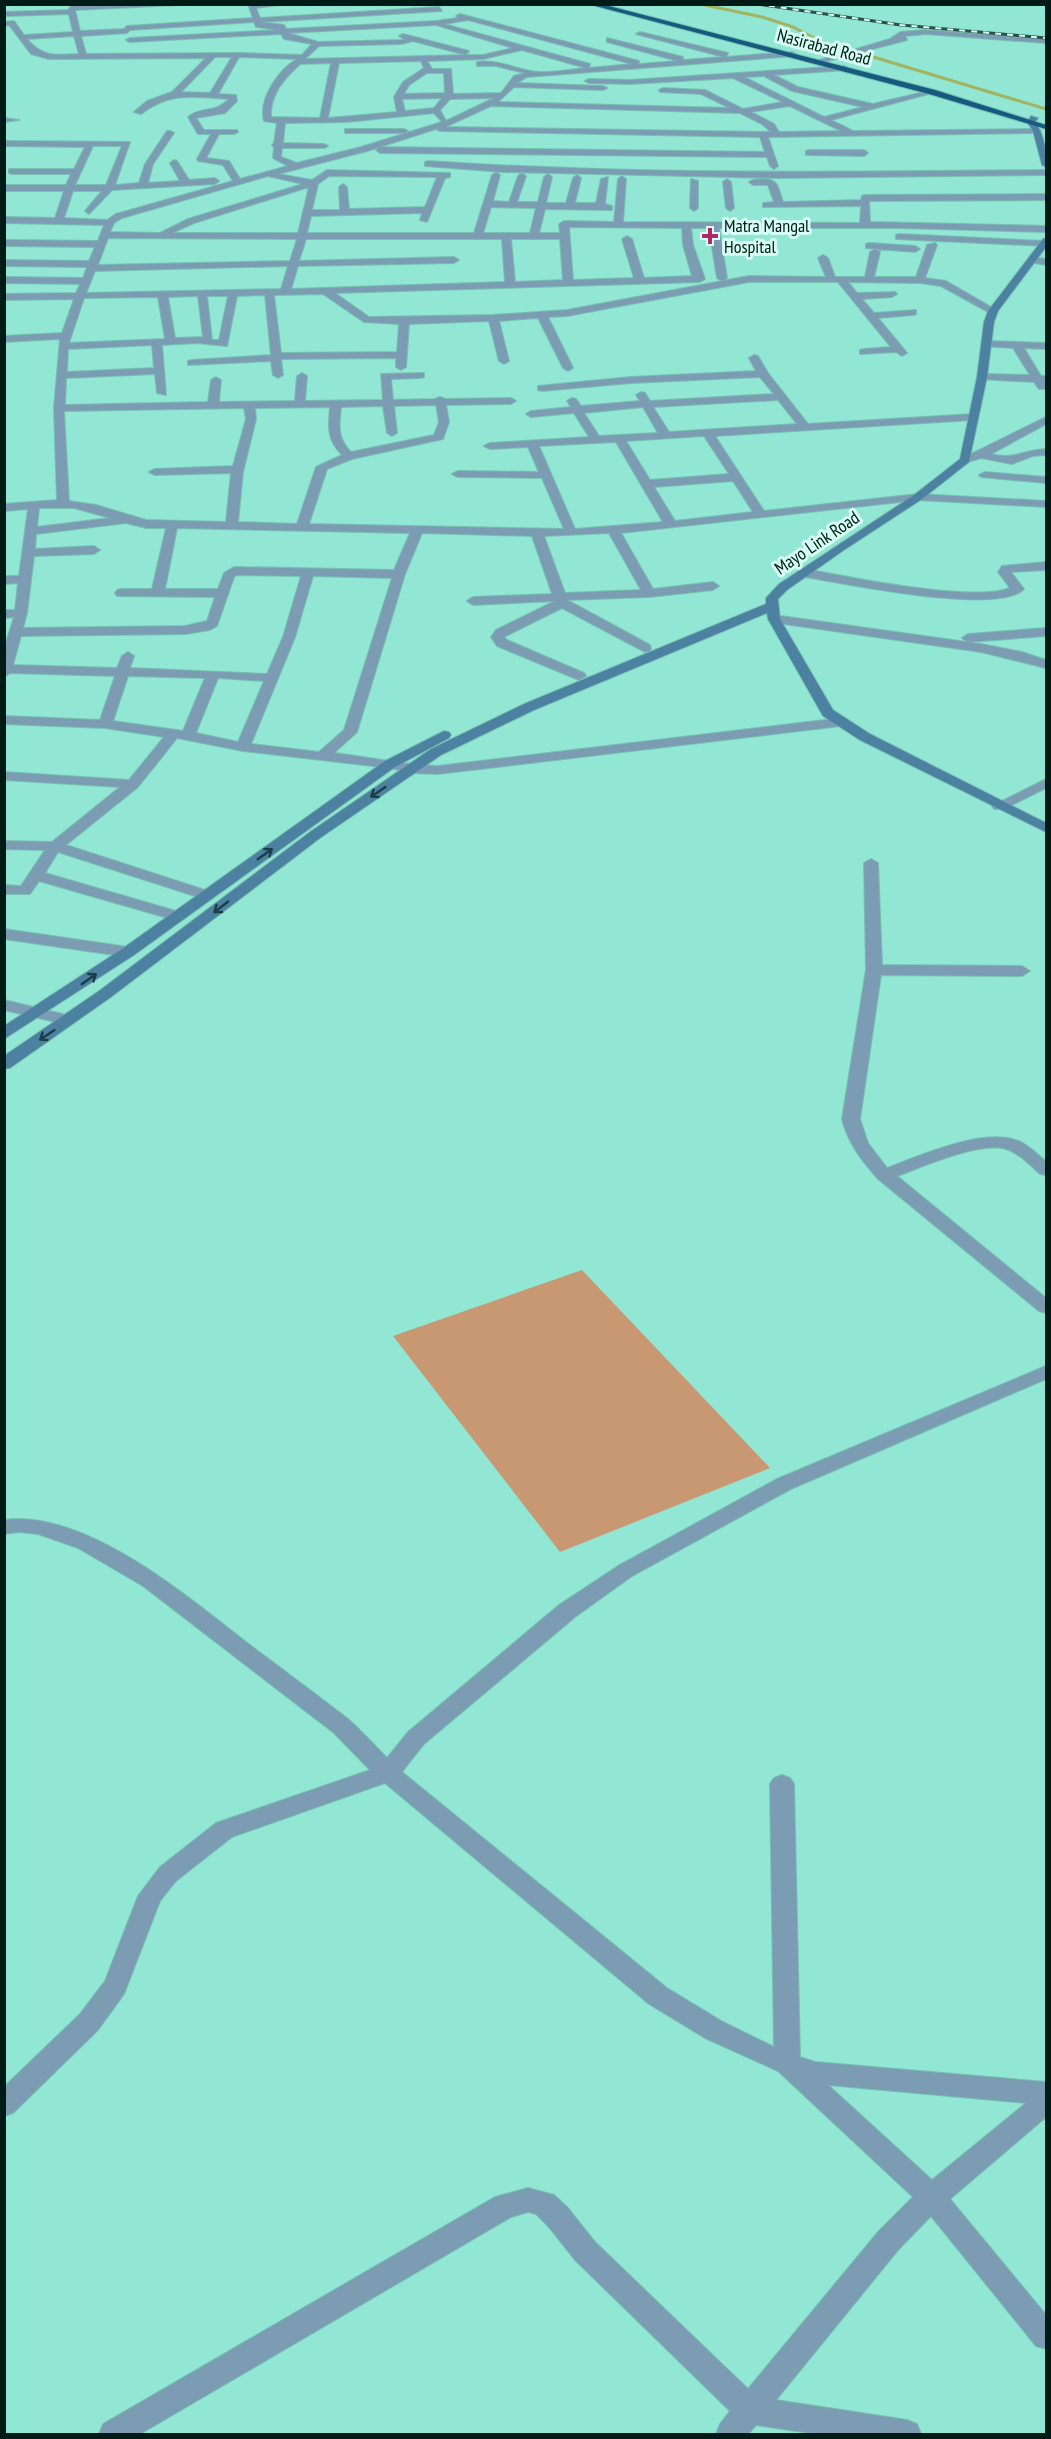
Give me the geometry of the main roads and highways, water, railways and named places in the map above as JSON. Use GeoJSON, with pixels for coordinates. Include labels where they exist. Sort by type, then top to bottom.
{"type":"FeatureCollection","features":[{"type":"Feature","properties":{"kind":"highway","name":"Nasirabad Road"},"geometry":{"type":"LineString","coordinates":[[591,4],[823,61],[1047,123]]}},
{"type":"Feature","properties":{"kind":"highway","name":"Nasirabad Road"},"geometry":{"type":"LineString","coordinates":[[608,4],[988,103],[1047,127]]}},
{"type":"Feature","properties":{"kind":"waterway"},"geometry":{"type":"LineString","coordinates":[[700,4],[762,17],[793,27],[822,42],[848,50]]}},
{"type":"Feature","properties":{"kind":"waterway"},"geometry":{"type":"LineString","coordinates":[[860,53],[1046,109]]}},
{"type":"Feature","properties":{"kind":"railway"},"geometry":{"type":"LineString","coordinates":[[757,4],[901,25],[1046,38]]}},
{"type":"Feature","properties":{"kind":"place","name":"Matra Mangal Hospital"},"geometry":{"type":"Point","coordinates":[710,236]}}]}
